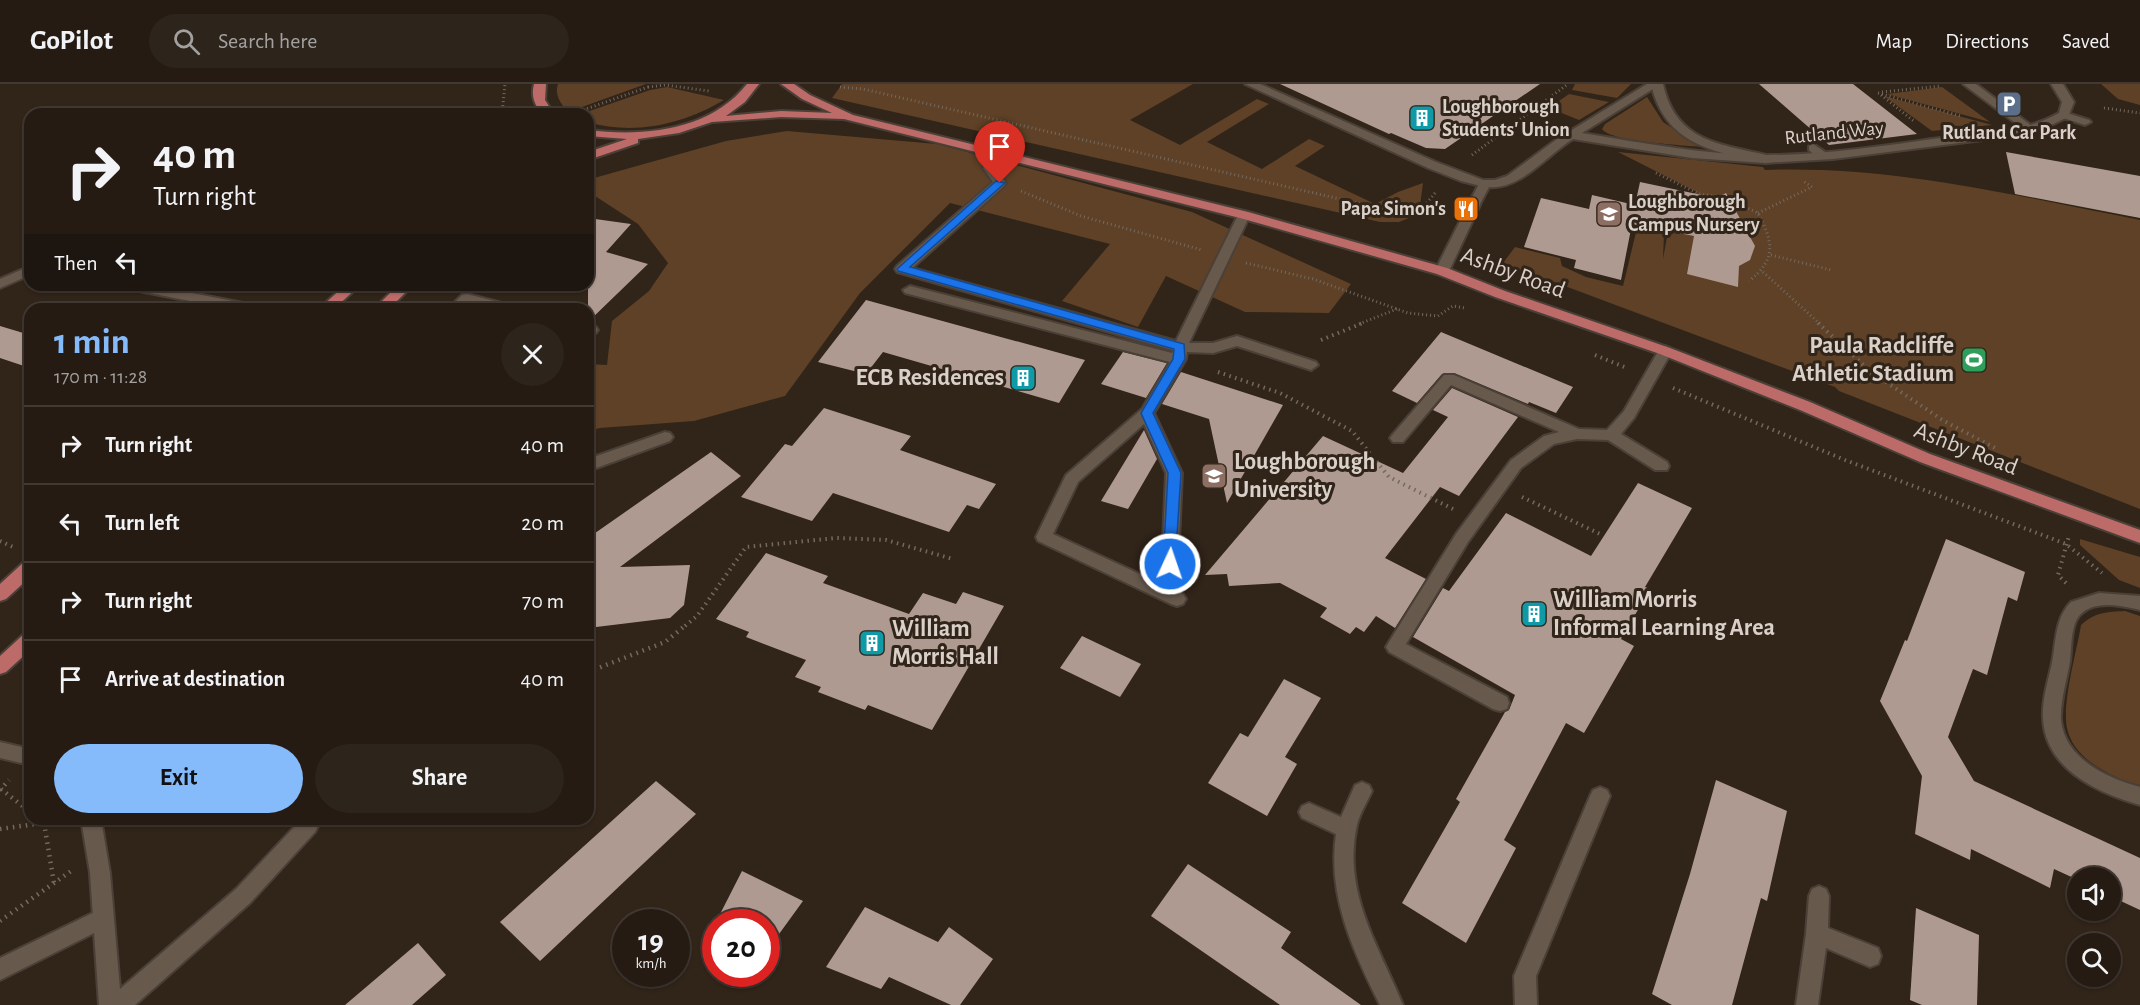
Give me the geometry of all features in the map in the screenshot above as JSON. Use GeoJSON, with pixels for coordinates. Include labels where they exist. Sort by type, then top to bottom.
{"type":"FeatureCollection","features":[{"type":"Feature","properties":{"kind":"main road"},"geometry":{"type":"LineString","coordinates":[[594,154],[699,123],[731,107],[749,92],[753,84]]}},
{"type":"Feature","properties":{"kind":"main road","name":"Ashby Road"},"geometry":{"type":"LineString","coordinates":[[787,84],[806,97],[849,117],[1244,215],[1442,271],[1500,294],[1665,351],[1805,406],[1924,458],[2140,537]]}},
{"type":"Feature","properties":{"kind":"main road"},"geometry":{"type":"LineString","coordinates":[[530,108],[537,89]]}},
{"type":"Feature","properties":{"kind":"main road"},"geometry":{"type":"LineString","coordinates":[[537,89],[543,108]]}},
{"type":"Feature","properties":{"kind":"main road","name":"Ashby Road"},"geometry":{"type":"LineString","coordinates":[[699,123],[734,117],[781,114],[849,117]]}},
{"type":"Feature","properties":{"kind":"main road"},"geometry":{"type":"LineString","coordinates":[[594,134],[616,136],[661,133]]}},
{"type":"Feature","properties":{"kind":"main road"},"geometry":{"type":"LineString","coordinates":[[333,303],[346,291]]}},
{"type":"Feature","properties":{"kind":"main road"},"geometry":{"type":"LineString","coordinates":[[387,303],[400,291]]}},
{"type":"Feature","properties":{"kind":"main road"},"geometry":{"type":"LineString","coordinates":[[0,594],[24,572]]}},
{"type":"Feature","properties":{"kind":"main road"},"geometry":{"type":"LineString","coordinates":[[0,667],[24,645]]}},
{"type":"Feature","properties":{"kind":"street"},"geometry":{"type":"LineString","coordinates":[[1251,84],[1432,165],[1485,183],[1496,184],[1511,179],[1571,135],[1656,84],[1666,113],[1682,129],[1721,148],[1767,159]]}},
{"type":"Feature","properties":{"kind":"street"},"geometry":{"type":"LineString","coordinates":[[1969,84],[2030,129]]}},
{"type":"Feature","properties":{"kind":"street"},"geometry":{"type":"LineString","coordinates":[[2057,84],[2067,102],[2064,115],[2085,122]]}},
{"type":"Feature","properties":{"kind":"street","name":"Rutland Way"},"geometry":{"type":"LineString","coordinates":[[1571,135],[1729,158],[1767,159],[1817,152],[1940,142],[2030,129],[2051,124],[2064,115]]}},
{"type":"Feature","properties":{"kind":"street"},"geometry":{"type":"LineString","coordinates":[[1000,154],[989,168],[1000,183],[902,269],[1179,353]]}},
{"type":"Feature","properties":{"kind":"street"},"geometry":{"type":"LineString","coordinates":[[1442,271],[1485,183]]}},
{"type":"Feature","properties":{"kind":"street"},"geometry":{"type":"LineString","coordinates":[[1177,598],[1044,537],[1072,479],[1147,413],[1179,353],[1244,215]]}},
{"type":"Feature","properties":{"kind":"street"},"geometry":{"type":"LineString","coordinates":[[0,284],[24,273]]}},
{"type":"Feature","properties":{"kind":"street"},"geometry":{"type":"LineString","coordinates":[[910,290],[1179,353],[1213,348],[1237,341],[1311,365]]}},
{"type":"Feature","properties":{"kind":"street"},"geometry":{"type":"LineString","coordinates":[[160,291],[222,303]]}},
{"type":"Feature","properties":{"kind":"street"},"geometry":{"type":"LineString","coordinates":[[462,303],[467,298],[486,303]]}},
{"type":"Feature","properties":{"kind":"street"},"geometry":{"type":"LineString","coordinates":[[1611,435],[1629,414],[1665,351]]}},
{"type":"Feature","properties":{"kind":"street"},"geometry":{"type":"LineString","coordinates":[[1398,438],[1449,378],[1577,434]]}},
{"type":"Feature","properties":{"kind":"street"},"geometry":{"type":"LineString","coordinates":[[1147,413],[1174,473],[1170,564]]}},
{"type":"Feature","properties":{"kind":"street"},"geometry":{"type":"LineString","coordinates":[[1500,703],[1395,647],[1462,538],[1516,464],[1549,440],[1577,434],[1611,435],[1662,466]]}},
{"type":"Feature","properties":{"kind":"street"},"geometry":{"type":"LineString","coordinates":[[594,463],[665,437]]}},
{"type":"Feature","properties":{"kind":"street"},"geometry":{"type":"LineString","coordinates":[[2131,601],[2088,602],[2075,608],[2067,627],[2052,720],[2057,739],[2066,755],[2081,770],[2103,783],[2140,796]]}},
{"type":"Feature","properties":{"kind":"street"},"geometry":{"type":"LineString","coordinates":[[0,750],[24,756]]}},
{"type":"Feature","properties":{"kind":"street"},"geometry":{"type":"LineString","coordinates":[[1362,791],[1347,829],[1343,868],[1350,901],[1371,961],[1392,1005]]}},
{"type":"Feature","properties":{"kind":"street"},"geometry":{"type":"LineString","coordinates":[[1526,1005],[1525,976],[1600,796]]}},
{"type":"Feature","properties":{"kind":"street"},"geometry":{"type":"LineString","coordinates":[[1309,812],[1347,829]]}},
{"type":"Feature","properties":{"kind":"street"},"geometry":{"type":"LineString","coordinates":[[92,825],[110,1005]]}},
{"type":"Feature","properties":{"kind":"street"},"geometry":{"type":"LineString","coordinates":[[118,1005],[243,896],[306,825]]}},
{"type":"Feature","properties":{"kind":"street"},"geometry":{"type":"LineString","coordinates":[[1807,1005],[1817,934],[1818,896]]}},
{"type":"Feature","properties":{"kind":"street"},"geometry":{"type":"LineString","coordinates":[[0,969],[103,918]]}},
{"type":"Feature","properties":{"kind":"street"},"geometry":{"type":"LineString","coordinates":[[1817,934],[1870,956]]}},
{"type":"Feature","properties":{"kind":"path"},"geometry":{"type":"LineString","coordinates":[[503,108],[505,84]]}},
{"type":"Feature","properties":{"kind":"path"},"geometry":{"type":"LineString","coordinates":[[589,108],[654,84]]}},
{"type":"Feature","properties":{"kind":"path"},"geometry":{"type":"LineString","coordinates":[[1424,206],[1441,184],[1438,174],[1429,171],[1437,157],[1467,158],[1568,84]]}},
{"type":"Feature","properties":{"kind":"path"},"geometry":{"type":"LineString","coordinates":[[648,87],[665,85],[699,90]]}},
{"type":"Feature","properties":{"kind":"path"},"geometry":{"type":"LineString","coordinates":[[832,86],[864,89],[1379,208],[1474,205]]}},
{"type":"Feature","properties":{"kind":"path"},"geometry":{"type":"LineString","coordinates":[[1878,93],[1941,86]]}},
{"type":"Feature","properties":{"kind":"path"},"geometry":{"type":"LineString","coordinates":[[1878,93],[1964,116]]}},
{"type":"Feature","properties":{"kind":"path"},"geometry":{"type":"LineString","coordinates":[[1878,93],[1940,142]]}},
{"type":"Feature","properties":{"kind":"path"},"geometry":{"type":"LineString","coordinates":[[1758,213],[1812,187],[1767,159]]}},
{"type":"Feature","properties":{"kind":"path"},"geometry":{"type":"LineString","coordinates":[[1699,194],[1724,197],[1758,213],[1768,236],[1770,262],[1763,272],[1749,281]]}},
{"type":"Feature","properties":{"kind":"path"},"geometry":{"type":"LineString","coordinates":[[1770,255],[1831,270]]}},
{"type":"Feature","properties":{"kind":"path"},"geometry":{"type":"LineString","coordinates":[[1763,272],[1871,372],[1944,421],[1997,448]]}},
{"type":"Feature","properties":{"kind":"path"},"geometry":{"type":"LineString","coordinates":[[1320,340],[1398,309]]}},
{"type":"Feature","properties":{"kind":"path"},"geometry":{"type":"LineString","coordinates":[[1588,351],[1845,460],[2066,544],[2100,571],[2131,601]]}},
{"type":"Feature","properties":{"kind":"path"},"geometry":{"type":"LineString","coordinates":[[1179,353],[1280,393],[1352,430],[1389,477],[1475,520]]}},
{"type":"Feature","properties":{"kind":"path"},"geometry":{"type":"LineString","coordinates":[[1500,486],[1600,534]]}},
{"type":"Feature","properties":{"kind":"path"},"geometry":{"type":"LineString","coordinates":[[2070,532],[2058,575],[2088,602]]}},
{"type":"Feature","properties":{"kind":"path"},"geometry":{"type":"LineString","coordinates":[[594,670],[665,642],[697,616],[746,547],[836,538],[886,540],[953,559]]}},
{"type":"Feature","properties":{"kind":"path"},"geometry":{"type":"LineString","coordinates":[[0,541],[16,549]]}},
{"type":"Feature","properties":{"kind":"path"},"geometry":{"type":"LineString","coordinates":[[1,789],[24,807]]}},
{"type":"Feature","properties":{"kind":"path"},"geometry":{"type":"LineString","coordinates":[[0,829],[24,824]]}},
{"type":"Feature","properties":{"kind":"path"},"geometry":{"type":"LineString","coordinates":[[43,825],[54,883]]}},
{"type":"Feature","properties":{"kind":"path"},"geometry":{"type":"LineString","coordinates":[[0,921],[96,854]]}},
{"type":"Feature","properties":{"kind":"shaded area"},"geometry":{"type":"Polygon","coordinates":[[[558,84],[646,84],[579,108],[565,108],[558,96],[558,84]]]}},
{"type":"Feature","properties":{"kind":"shaded area"},"geometry":{"type":"Polygon","coordinates":[[[842,84],[1193,84],[1130,120],[1180,145],[1257,99],[1269,104],[1207,142],[1262,169],[1309,139],[1325,146],[1295,166],[1375,204],[1423,183],[1419,214],[1399,222],[1380,222],[832,98],[842,84]]]}},
{"type":"Feature","properties":{"kind":"shaded area"},"geometry":{"type":"Polygon","coordinates":[[[1575,84],[1631,84],[1617,98],[1572,90],[1575,84]]]}},
{"type":"Feature","properties":{"kind":"shaded area"},"geometry":{"type":"Polygon","coordinates":[[[2101,84],[2140,84],[2140,105],[2118,99],[2101,84]]]}},
{"type":"Feature","properties":{"kind":"shaded area"},"geometry":{"type":"Polygon","coordinates":[[[667,87],[724,100],[692,116],[658,125],[623,128],[594,123],[594,109],[650,90],[667,87]]]}},
{"type":"Feature","properties":{"kind":"shaded area"},"geometry":{"type":"Polygon","coordinates":[[[1942,87],[1990,122],[1887,94],[1942,87]]]}},
{"type":"Feature","properties":{"kind":"shaded area"},"geometry":{"type":"Polygon","coordinates":[[[1569,94],[1609,102],[1579,120],[1549,108],[1569,94]]]}},
{"type":"Feature","properties":{"kind":"shaded area"},"geometry":{"type":"Polygon","coordinates":[[[1884,96],[1992,125],[1932,131],[1884,96]]]}},
{"type":"Feature","properties":{"kind":"shaded area"},"geometry":{"type":"Polygon","coordinates":[[[1647,97],[1663,122],[1701,147],[1632,140],[1602,129],[1605,124],[1647,97]]]}},
{"type":"Feature","properties":{"kind":"shaded area"},"geometry":{"type":"Polygon","coordinates":[[[787,131],[937,144],[1192,212],[1351,284],[1329,313],[1245,312],[1166,276],[1138,327],[1062,301],[1110,244],[950,203],[860,293],[785,396],[694,421],[594,430],[594,364],[607,365],[612,321],[649,291],[668,263],[638,224],[594,195],[594,178],[726,141],[787,131]]]}},
{"type":"Feature","properties":{"kind":"shaded area","name":"Paula Radcliffe Athletic Stadium"},"geometry":{"type":"Polygon","coordinates":[[[1618,152],[1763,167],[1765,170],[1859,172],[1907,177],[2001,192],[2140,220],[2140,509],[1839,391],[1835,387],[1503,263],[1515,247],[1560,258],[1562,266],[1586,277],[1623,286],[1637,228],[1664,234],[1663,259],[1667,237],[1683,228],[1692,194],[1697,192],[1618,152]]]}},
{"type":"Feature","properties":{"kind":"shaded area"},"geometry":{"type":"Polygon","coordinates":[[[2080,539],[2140,557],[2140,588],[2119,580],[2080,545],[2080,539]]]}},
{"type":"Feature","properties":{"kind":"shaded area"},"geometry":{"type":"Polygon","coordinates":[[[2125,611],[2140,616],[2140,785],[2115,777],[2086,758],[2073,744],[2066,722],[2070,679],[2081,625],[2096,615],[2125,611]]]}},
{"type":"Feature","properties":{"kind":"building","name":"Loughborough Students' Union"},"geometry":{"type":"Polygon","coordinates":[[[1280,84],[1540,84],[1445,149],[1426,148],[1389,134],[1280,84]]]}},
{"type":"Feature","properties":{"kind":"building"},"geometry":{"type":"Polygon","coordinates":[[[1759,84],[1853,84],[1917,134],[1829,145],[1759,84]]]}},
{"type":"Feature","properties":{"kind":"building"},"geometry":{"type":"Polygon","coordinates":[[[2006,152],[2140,176],[2140,218],[2015,194],[2006,152]]]}},
{"type":"Feature","properties":{"kind":"building"},"geometry":{"type":"Polygon","coordinates":[[[1640,182],[1716,198],[1726,193],[1755,246],[1750,260],[1739,266],[1738,287],[1687,274],[1694,236],[1632,224],[1621,280],[1574,268],[1576,260],[1524,247],[1541,198],[1589,209],[1592,195],[1635,205],[1640,182]]]}},
{"type":"Feature","properties":{"kind":"building"},"geometry":{"type":"Polygon","coordinates":[[[594,219],[631,224],[606,252],[648,264],[594,316],[594,303],[588,303],[588,291],[594,291],[594,219]]]}},
{"type":"Feature","properties":{"kind":"building","name":"ECB Residences"},"geometry":{"type":"Polygon","coordinates":[[[866,300],[1085,360],[1059,403],[883,352],[866,374],[818,362],[866,300]]]}},
{"type":"Feature","properties":{"kind":"building"},"geometry":{"type":"Polygon","coordinates":[[[0,326],[24,333],[24,366],[0,358],[0,326]]]}},
{"type":"Feature","properties":{"kind":"building"},"geometry":{"type":"Polygon","coordinates":[[[1441,332],[1573,387],[1556,413],[1529,402],[1528,404],[1454,373],[1442,374],[1417,403],[1392,391],[1441,332]]]}},
{"type":"Feature","properties":{"kind":"building"},"geometry":{"type":"Polygon","coordinates":[[[1123,352],[1167,363],[1146,398],[1101,384],[1123,352]]]}},
{"type":"Feature","properties":{"kind":"building"},"geometry":{"type":"Polygon","coordinates":[[[1181,372],[1283,405],[1227,503],[1209,419],[1162,404],[1181,372]]]}},
{"type":"Feature","properties":{"kind":"building"},"geometry":{"type":"Polygon","coordinates":[[[1452,388],[1518,417],[1459,496],[1440,487],[1385,558],[1426,579],[1395,628],[1376,616],[1364,632],[1356,627],[1350,634],[1320,617],[1327,608],[1280,583],[1229,586],[1227,574],[1205,575],[1323,436],[1403,473],[1448,417],[1433,410],[1452,388]]]}},
{"type":"Feature","properties":{"kind":"building"},"geometry":{"type":"Polygon","coordinates":[[[824,408],[911,436],[900,450],[996,484],[979,509],[967,505],[949,532],[833,493],[812,521],[741,497],[785,444],[792,446],[824,408]]]}},
{"type":"Feature","properties":{"kind":"building"},"geometry":{"type":"Polygon","coordinates":[[[1144,430],[1157,459],[1128,509],[1101,501],[1144,430]]]}},
{"type":"Feature","properties":{"kind":"building"},"geometry":{"type":"Polygon","coordinates":[[[711,452],[741,476],[620,567],[690,565],[684,605],[670,618],[594,627],[594,534],[711,452]]]}},
{"type":"Feature","properties":{"kind":"building","name":"William Morris Informal Learning Area"},"geometry":{"type":"Polygon","coordinates":[[[1638,483],[1692,508],[1645,587],[1650,589],[1621,639],[1634,646],[1584,733],[1566,723],[1504,840],[1516,848],[1466,943],[1402,903],[1460,802],[1456,799],[1505,712],[1509,710],[1515,695],[1413,637],[1443,588],[1449,591],[1506,513],[1591,556],[1638,483]]]}},
{"type":"Feature","properties":{"kind":"building"},"geometry":{"type":"Polygon","coordinates":[[[1946,539],[2025,572],[2017,601],[2008,597],[1987,675],[1973,669],[1948,737],[1974,781],[2140,858],[2140,910],[2121,901],[2121,867],[2067,867],[2067,875],[2054,869],[2050,888],[1971,849],[1970,860],[1915,834],[1922,776],[1880,701],[1905,640],[1907,641],[1946,539]]]}},
{"type":"Feature","properties":{"kind":"building","name":"William Morris Hall"},"geometry":{"type":"Polygon","coordinates":[[[766,553],[828,576],[823,583],[909,614],[923,593],[956,604],[963,592],[1004,606],[932,730],[868,705],[865,710],[818,692],[821,687],[795,677],[806,660],[746,637],[749,632],[716,619],[766,553]]]}},
{"type":"Feature","properties":{"kind":"building"},"geometry":{"type":"Polygon","coordinates":[[[1082,636],[1141,664],[1120,697],[1060,668],[1082,636]]]}},
{"type":"Feature","properties":{"kind":"building"},"geometry":{"type":"Polygon","coordinates":[[[1284,679],[1321,698],[1285,757],[1297,764],[1267,816],[1208,783],[1240,733],[1248,737],[1284,679]]]}},
{"type":"Feature","properties":{"kind":"building"},"geometry":{"type":"Polygon","coordinates":[[[1716,780],[1787,811],[1767,901],[1761,898],[1732,1005],[1672,1005],[1652,994],[1690,874],[1716,780]]]}},
{"type":"Feature","properties":{"kind":"building"},"geometry":{"type":"Polygon","coordinates":[[[656,781],[696,814],[540,961],[500,922],[656,781]]]}},
{"type":"Feature","properties":{"kind":"building"},"geometry":{"type":"Polygon","coordinates":[[[1188,864],[1291,932],[1281,948],[1361,1005],[1280,1005],[1151,916],[1188,864]]]}},
{"type":"Feature","properties":{"kind":"building"},"geometry":{"type":"Polygon","coordinates":[[[742,871],[803,901],[780,933],[780,909],[723,909],[742,871]]]}},
{"type":"Feature","properties":{"kind":"building"},"geometry":{"type":"Polygon","coordinates":[[[865,907],[938,942],[949,927],[993,959],[960,1005],[951,1005],[889,977],[881,989],[826,967],[865,907]]]}},
{"type":"Feature","properties":{"kind":"building"},"geometry":{"type":"Polygon","coordinates":[[[1916,908],[1979,935],[1977,1005],[1922,1005],[1910,1000],[1916,908]]]}},
{"type":"Feature","properties":{"kind":"building"},"geometry":{"type":"Polygon","coordinates":[[[418,943],[446,975],[412,1005],[345,1005],[418,943]]]}},
{"type":"Feature","properties":{"kind":"place","name":"Rutland Car Park"},"geometry":{"type":"Point","coordinates":[2009,104]}},
{"type":"Feature","properties":{"kind":"place","name":"Loughborough Students' Union"},"geometry":{"type":"Point","coordinates":[1422,118]}},
{"type":"Feature","properties":{"kind":"place","name":"Papa Simon's"},"geometry":{"type":"Point","coordinates":[1466,209]}},
{"type":"Feature","properties":{"kind":"place","name":"Loughborough Campus Nursery"},"geometry":{"type":"Point","coordinates":[1609,214]}},
{"type":"Feature","properties":{"kind":"place","name":"Paula Radcliffe Athletic Stadium"},"geometry":{"type":"Point","coordinates":[1974,360]}},
{"type":"Feature","properties":{"kind":"place","name":"ECB Residences"},"geometry":{"type":"Point","coordinates":[1023,378]}},
{"type":"Feature","properties":{"kind":"place","name":"Loughborough University"},"geometry":{"type":"Point","coordinates":[1214,476]}},
{"type":"Feature","properties":{"kind":"place","name":"William Morris Informal Learning Area"},"geometry":{"type":"Point","coordinates":[1534,614]}},
{"type":"Feature","properties":{"kind":"place","name":"William Morris Hall"},"geometry":{"type":"Point","coordinates":[872,643]}},
{"type":"Feature","properties":{"kind":"route"},"geometry":{"type":"LineString","coordinates":[[1000,183],[902,269],[1180,346],[1179,359],[1147,413],[1174,473],[1170,564]]}}]}
